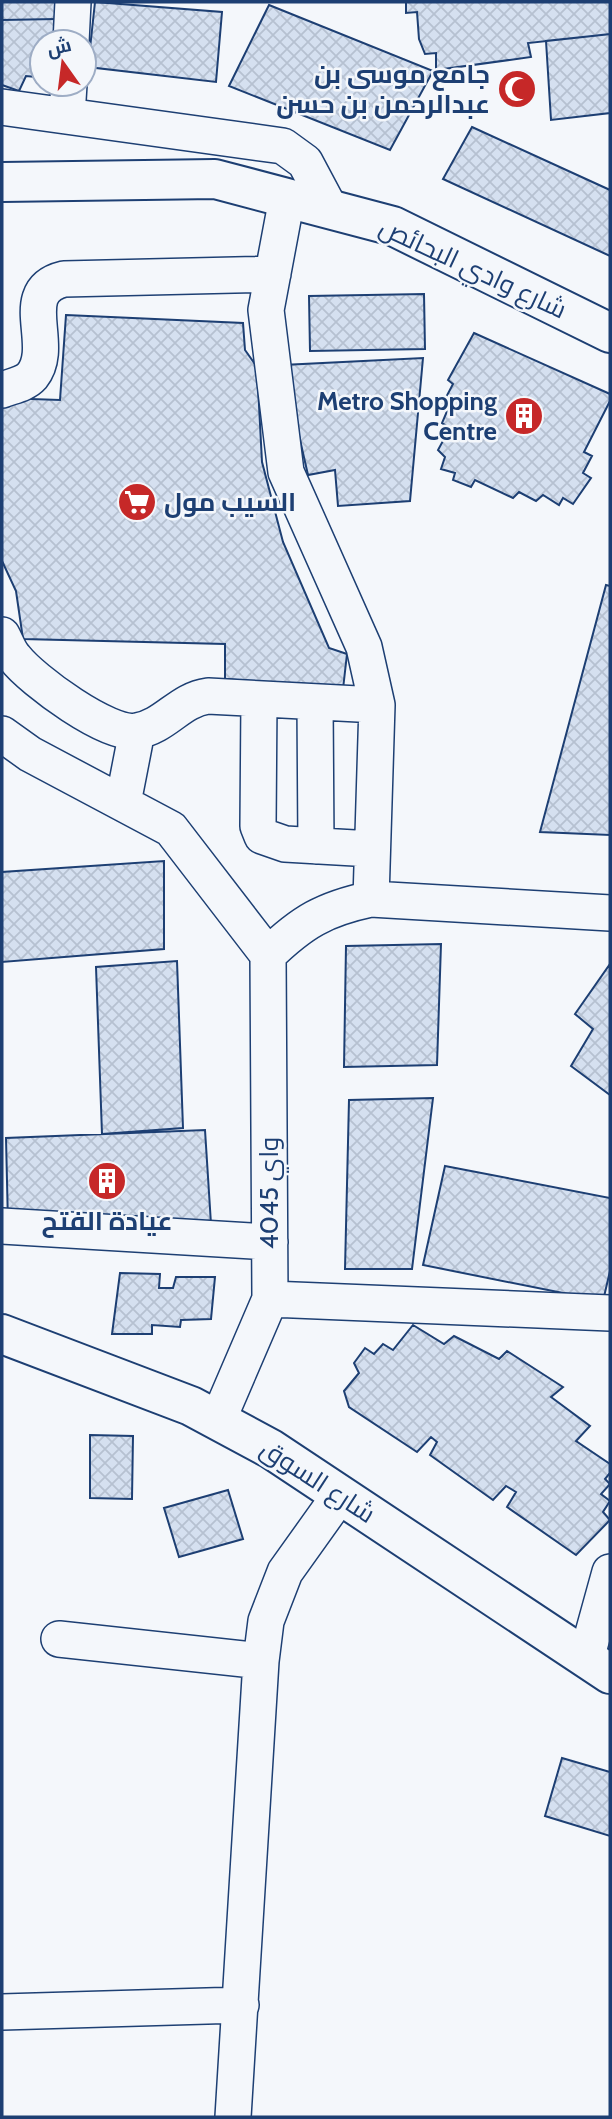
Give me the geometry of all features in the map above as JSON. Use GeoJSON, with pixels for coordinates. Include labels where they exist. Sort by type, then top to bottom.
{"type":"FeatureCollection","features":[{"type":"Feature","properties":{"kind":"main road","name":"شارع وادي البحائص"},"geometry":{"type":"LineString","coordinates":[[2,182],[215,178],[393,226],[610,333]]}},
{"type":"Feature","properties":{"kind":"main road","name":"شارع السوق"},"geometry":{"type":"LineString","coordinates":[[2,1334],[191,1406],[271,1449],[598,1666]]}},
{"type":"Feature","properties":{"kind":"street"},"geometry":{"type":"LineString","coordinates":[[71,28],[72,2]]}},
{"type":"Feature","properties":{"kind":"street"},"geometry":{"type":"LineString","coordinates":[[2,107],[68,100],[283,146],[305,162],[330,209]]}},
{"type":"Feature","properties":{"kind":"street"},"geometry":{"type":"LineString","coordinates":[[287,198],[266,310],[286,472],[364,646],[377,705],[371,899]]}},
{"type":"Feature","properties":{"kind":"street"},"geometry":{"type":"LineString","coordinates":[[2,390],[24,383],[32,376],[38,364],[39,302],[41,291],[50,283],[64,279],[272,274]]}},
{"type":"Feature","properties":{"kind":"street"},"geometry":{"type":"LineString","coordinates":[[2,635],[15,659],[78,710],[118,731],[137,731],[159,723],[190,698],[208,695],[377,705]]}},
{"type":"Feature","properties":{"kind":"street"},"geometry":{"type":"LineString","coordinates":[[259,699],[258,825],[262,836],[285,844],[372,849]]}},
{"type":"Feature","properties":{"kind":"street"},"geometry":{"type":"LineString","coordinates":[[315,702],[316,846]]}},
{"type":"Feature","properties":{"kind":"street"},"geometry":{"type":"LineString","coordinates":[[123,803],[137,731]]}},
{"type":"Feature","properties":{"kind":"street"},"geometry":{"type":"LineString","coordinates":[[2,734],[30,754],[171,829],[268,955],[298,926],[334,907],[371,899],[610,913]]}},
{"type":"Feature","properties":{"kind":"street","name":"واي 4045"},"geometry":{"type":"LineString","coordinates":[[218,1420],[270,1299],[268,955]]}},
{"type":"Feature","properties":{"kind":"street"},"geometry":{"type":"LineString","coordinates":[[2,1226],[270,1242]]}},
{"type":"Feature","properties":{"kind":"street"},"geometry":{"type":"LineString","coordinates":[[270,1299],[610,1313]]}},
{"type":"Feature","properties":{"kind":"street"},"geometry":{"type":"LineString","coordinates":[[233,2117],[261,1661],[266,1621],[285,1572],[340,1494]]}},
{"type":"Feature","properties":{"kind":"street"},"geometry":{"type":"LineString","coordinates":[[598,1666],[610,1572]]}},
{"type":"Feature","properties":{"kind":"street"},"geometry":{"type":"LineString","coordinates":[[59,1639],[261,1661]]}},
{"type":"Feature","properties":{"kind":"street"},"geometry":{"type":"LineString","coordinates":[[2,2012],[241,2005]]}},
{"type":"Feature","properties":{"kind":"building"},"geometry":{"type":"Polygon","coordinates":[[[2,2],[56,2],[56,19],[2,20],[2,2]]]}},
{"type":"Feature","properties":{"kind":"building"},"geometry":{"type":"Polygon","coordinates":[[[95,2],[222,12],[216,82],[98,68],[98,28],[92,28],[95,2]]]}},
{"type":"Feature","properties":{"kind":"building"},"geometry":{"type":"Polygon","coordinates":[[[406,2],[610,2],[610,34],[528,43],[531,57],[436,70],[436,53],[425,54],[419,39],[417,12],[406,13],[406,2]]]}},
{"type":"Feature","properties":{"kind":"building"},"geometry":{"type":"Polygon","coordinates":[[[269,5],[433,71],[390,150],[229,86],[269,5]]]}},
{"type":"Feature","properties":{"kind":"building"},"geometry":{"type":"Polygon","coordinates":[[[56,19],[56,28],[28,28],[28,76],[19,91],[2,85],[2,20],[56,19]]]}},
{"type":"Feature","properties":{"kind":"building"},"geometry":{"type":"Polygon","coordinates":[[[610,34],[610,113],[551,120],[546,41],[610,34]]]}},
{"type":"Feature","properties":{"kind":"building"},"geometry":{"type":"Polygon","coordinates":[[[472,127],[610,190],[610,256],[443,179],[472,127]]]}},
{"type":"Feature","properties":{"kind":"building"},"geometry":{"type":"Polygon","coordinates":[[[424,294],[425,349],[310,351],[309,296],[424,294]]]}},
{"type":"Feature","properties":{"kind":"building","name":"السيب مول"},"geometry":{"type":"Polygon","coordinates":[[[66,315],[243,323],[245,350],[257,367],[262,462],[283,542],[329,648],[347,654],[343,689],[225,679],[225,644],[23,639],[16,591],[2,561],[2,398],[60,400],[66,315]]]}},
{"type":"Feature","properties":{"kind":"building","name":"Metro Shopping Centre"},"geometry":{"type":"Polygon","coordinates":[[[474,333],[610,394],[610,401],[584,452],[592,456],[583,473],[591,478],[573,504],[563,498],[559,505],[543,495],[536,501],[519,492],[513,498],[475,480],[471,487],[453,480],[455,473],[441,469],[445,457],[438,450],[450,428],[442,423],[448,409],[443,403],[453,384],[448,380],[474,333]]]}},
{"type":"Feature","properties":{"kind":"building"},"geometry":{"type":"Polygon","coordinates":[[[423,358],[410,501],[338,506],[335,470],[308,475],[283,365],[423,358]]]}},
{"type":"Feature","properties":{"kind":"building"},"geometry":{"type":"Polygon","coordinates":[[[606,585],[610,586],[610,835],[540,832],[606,585]]]}},
{"type":"Feature","properties":{"kind":"building"},"geometry":{"type":"Polygon","coordinates":[[[164,861],[164,949],[2,962],[2,872],[164,861]]]}},
{"type":"Feature","properties":{"kind":"building"},"geometry":{"type":"Polygon","coordinates":[[[441,944],[437,1065],[344,1067],[346,946],[441,944]]]}},
{"type":"Feature","properties":{"kind":"building"},"geometry":{"type":"Polygon","coordinates":[[[177,961],[183,1128],[102,1134],[96,967],[177,961]]]}},
{"type":"Feature","properties":{"kind":"building"},"geometry":{"type":"Polygon","coordinates":[[[610,964],[610,1095],[571,1066],[593,1029],[575,1014],[610,964]]]}},
{"type":"Feature","properties":{"kind":"building"},"geometry":{"type":"Polygon","coordinates":[[[433,1098],[412,1269],[345,1269],[349,1100],[433,1098]]]}},
{"type":"Feature","properties":{"kind":"building","name":"عيادة الفتح"},"geometry":{"type":"Polygon","coordinates":[[[205,1130],[211,1224],[8,1224],[6,1138],[205,1130]]]}},
{"type":"Feature","properties":{"kind":"building"},"geometry":{"type":"Polygon","coordinates":[[[445,1166],[610,1198],[610,1271],[603,1301],[423,1265],[445,1166]]]}},
{"type":"Feature","properties":{"kind":"building"},"geometry":{"type":"Polygon","coordinates":[[[120,1273],[160,1274],[159,1288],[173,1288],[176,1277],[215,1277],[211,1319],[181,1320],[180,1327],[152,1325],[152,1334],[112,1334],[120,1273]]]}},
{"type":"Feature","properties":{"kind":"building"},"geometry":{"type":"Polygon","coordinates":[[[413,1325],[444,1344],[454,1336],[499,1359],[507,1351],[563,1387],[551,1397],[590,1426],[576,1441],[610,1464],[610,1473],[605,1479],[610,1484],[601,1494],[610,1501],[603,1512],[610,1520],[576,1555],[507,1507],[516,1492],[506,1486],[493,1500],[430,1455],[437,1442],[431,1437],[417,1452],[349,1407],[344,1391],[359,1373],[354,1363],[365,1348],[374,1354],[383,1344],[393,1350],[413,1325]]]}},
{"type":"Feature","properties":{"kind":"building"},"geometry":{"type":"Polygon","coordinates":[[[90,1435],[133,1436],[132,1499],[90,1498],[90,1435]]]}},
{"type":"Feature","properties":{"kind":"building"},"geometry":{"type":"Polygon","coordinates":[[[228,1490],[243,1539],[179,1557],[164,1508],[228,1490]]]}},
{"type":"Feature","properties":{"kind":"building"},"geometry":{"type":"Polygon","coordinates":[[[562,1758],[610,1772],[610,1836],[545,1816],[562,1758]]]}},
{"type":"Feature","properties":{"kind":"place","name":"جامع موسى بن عبدالرحمن بن حسن"},"geometry":{"type":"Point","coordinates":[517,89]}},
{"type":"Feature","properties":{"kind":"place","name":"Metro Shopping Centre"},"geometry":{"type":"Point","coordinates":[524,416]}},
{"type":"Feature","properties":{"kind":"place","name":"السيب مول"},"geometry":{"type":"Point","coordinates":[137,502]}},
{"type":"Feature","properties":{"kind":"place","name":"عيادة الفتح"},"geometry":{"type":"Point","coordinates":[107,1181]}}]}
